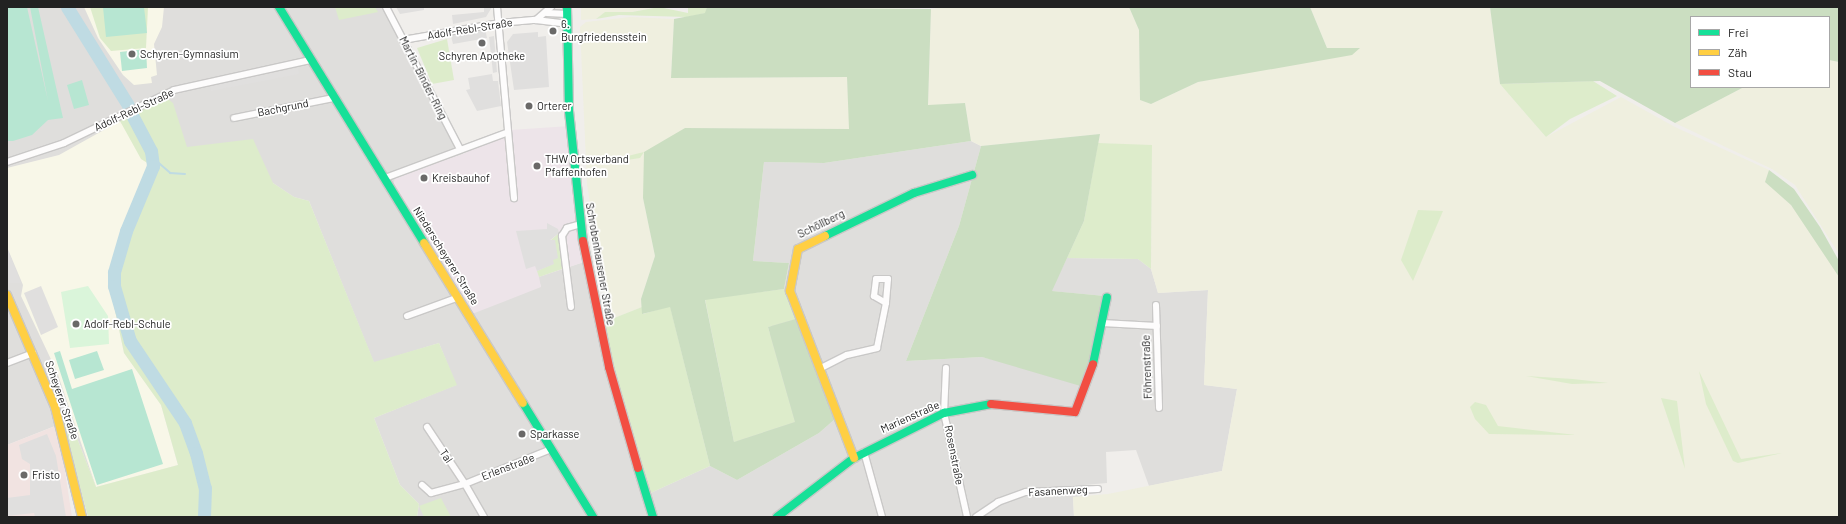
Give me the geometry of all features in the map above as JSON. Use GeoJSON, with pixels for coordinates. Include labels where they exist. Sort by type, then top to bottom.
{"type":"FeatureCollection","features":[{"type":"Feature","properties":{"kind":"street","name":"Niederscheyerer Straße"},"geometry":{"type":"LineString","coordinates":[[279,7],[333,98],[459,297],[591,516]]}},
{"type":"Feature","properties":{"kind":"street","name":"Martin-Binder-Ring"},"geometry":{"type":"LineString","coordinates":[[386,7],[460,149]]}},
{"type":"Feature","properties":{"kind":"street"},"geometry":{"type":"LineString","coordinates":[[498,7],[506,133],[514,198]]}},
{"type":"Feature","properties":{"kind":"street","name":"Adolf-Rebl-Straße"},"geometry":{"type":"LineString","coordinates":[[536,20],[547,13],[551,7]]}},
{"type":"Feature","properties":{"kind":"street"},"geometry":{"type":"LineString","coordinates":[[547,13],[567,10]]}},
{"type":"Feature","properties":{"kind":"street","name":"Schrobenhausener Straße"},"geometry":{"type":"LineString","coordinates":[[567,10],[569,111],[581,224],[609,367],[653,517]]}},
{"type":"Feature","properties":{"kind":"street","name":"Adolf-Rebl-Straße"},"geometry":{"type":"LineString","coordinates":[[403,40],[499,23],[536,20],[567,24]]}},
{"type":"Feature","properties":{"kind":"street","name":"Adolf-Rebl-Straße"},"geometry":{"type":"LineString","coordinates":[[7,162],[64,143],[139,105],[180,88],[311,60]]}},
{"type":"Feature","properties":{"kind":"street","name":"Bachgrund"},"geometry":{"type":"LineString","coordinates":[[234,118],[333,98]]}},
{"type":"Feature","properties":{"kind":"street"},"geometry":{"type":"LineString","coordinates":[[385,178],[506,133]]}},
{"type":"Feature","properties":{"kind":"street","name":"Schöllberg"},"geometry":{"type":"LineString","coordinates":[[854,458],[821,368],[790,291],[800,246],[926,188],[972,175]]}},
{"type":"Feature","properties":{"kind":"street"},"geometry":{"type":"LineString","coordinates":[[571,307],[562,236],[568,228],[581,224]]}},
{"type":"Feature","properties":{"kind":"street","name":"Scheyerer Straße"},"geometry":{"type":"LineString","coordinates":[[7,295],[33,353],[64,433],[82,517]]}},
{"type":"Feature","properties":{"kind":"street"},"geometry":{"type":"LineString","coordinates":[[407,316],[459,297]]}},
{"type":"Feature","properties":{"kind":"street"},"geometry":{"type":"LineString","coordinates":[[1102,323],[1107,297]]}},
{"type":"Feature","properties":{"kind":"street"},"geometry":{"type":"LineString","coordinates":[[821,368],[847,355],[877,348],[886,303]]}},
{"type":"Feature","properties":{"kind":"street","name":"Föhrenstraße"},"geometry":{"type":"LineString","coordinates":[[1156,304],[1159,408]]}},
{"type":"Feature","properties":{"kind":"street","name":"Föhrenstraße"},"geometry":{"type":"LineString","coordinates":[[1102,323],[1157,326]]}},
{"type":"Feature","properties":{"kind":"street","name":"Marienstraße"},"geometry":{"type":"LineString","coordinates":[[777,517],[854,458],[944,413],[984,403],[1075,412],[1096,358],[1102,323]]}},
{"type":"Feature","properties":{"kind":"street"},"geometry":{"type":"LineString","coordinates":[[7,363],[33,353]]}},
{"type":"Feature","properties":{"kind":"street","name":"Rosenstraße"},"geometry":{"type":"LineString","coordinates":[[946,368],[944,413],[967,517]]}},
{"type":"Feature","properties":{"kind":"street","name":"Tal"},"geometry":{"type":"LineString","coordinates":[[427,427],[484,517]]}},
{"type":"Feature","properties":{"kind":"street","name":"Erlenstraße"},"geometry":{"type":"LineString","coordinates":[[464,484],[551,449]]}},
{"type":"Feature","properties":{"kind":"street"},"geometry":{"type":"LineString","coordinates":[[864,452],[882,517]]}},
{"type":"Feature","properties":{"kind":"street"},"geometry":{"type":"LineString","coordinates":[[422,485],[430,493],[464,484]]}},
{"type":"Feature","properties":{"kind":"street","name":"Fasanenweg"},"geometry":{"type":"LineString","coordinates":[[976,517],[998,502],[1026,492],[1098,489]]}},
{"type":"Feature","properties":{"kind":"shaded area"},"geometry":{"type":"Polygon","coordinates":[[[7,7],[386,7],[463,154],[395,177],[541,287],[538,277],[587,261],[646,495],[710,466],[737,480],[819,433],[835,419],[734,442],[784,289],[789,263],[753,261],[764,162],[824,163],[971,141],[981,146],[959,226],[906,361],[982,357],[1017,365],[1105,296],[1051,291],[1067,258],[1138,259],[1151,269],[1158,293],[1208,290],[1204,385],[1237,389],[1222,471],[1149,486],[1136,450],[1106,452],[1107,483],[1084,485],[1083,496],[1073,498],[1074,517],[417,517],[419,504],[400,485],[374,418],[456,385],[439,343],[374,363],[309,201],[294,197],[273,183],[149,164],[109,282],[96,487],[70,420],[7,445],[7,7]]]}},
{"type":"Feature","properties":{"kind":"shaded area","name":"Schyren-Gymnasium"},"geometry":{"type":"Polygon","coordinates":[[[84,7],[164,7],[162,27],[154,44],[157,75],[151,77],[152,83],[134,85],[123,75],[98,38],[84,7]]]}},
{"type":"Feature","properties":{"kind":"shaded area"},"geometry":{"type":"Polygon","coordinates":[[[396,7],[424,7],[424,10],[400,14],[396,7]]]}},
{"type":"Feature","properties":{"kind":"shaded area"},"geometry":{"type":"Polygon","coordinates":[[[484,7],[492,7],[486,17],[453,24],[452,15],[484,12],[484,7]]]}},
{"type":"Feature","properties":{"kind":"shaded area"},"geometry":{"type":"Polygon","coordinates":[[[791,7],[946,7],[847,10],[791,7]]]}},
{"type":"Feature","properties":{"kind":"shaded area"},"geometry":{"type":"Polygon","coordinates":[[[485,29],[487,38],[453,44],[451,36],[485,29]]]}},
{"type":"Feature","properties":{"kind":"shaded area"},"geometry":{"type":"Polygon","coordinates":[[[538,32],[538,37],[546,36],[549,87],[514,90],[507,42],[513,34],[538,32]]]}},
{"type":"Feature","properties":{"kind":"shaded area"},"geometry":{"type":"Polygon","coordinates":[[[494,36],[497,72],[493,73],[489,37],[494,36]]]}},
{"type":"Feature","properties":{"kind":"shaded area"},"geometry":{"type":"Polygon","coordinates":[[[298,68],[299,74],[211,91],[210,85],[298,68]]]}},
{"type":"Feature","properties":{"kind":"shaded area"},"geometry":{"type":"Polygon","coordinates":[[[492,74],[493,81],[498,81],[501,106],[477,111],[466,90],[470,89],[468,78],[492,74]]]}},
{"type":"Feature","properties":{"kind":"shaded area","name":"Adolf-Rebl-Schule"},"geometry":{"type":"Polygon","coordinates":[[[120,121],[149,164],[109,282],[124,353],[161,405],[178,465],[96,487],[57,372],[21,296],[23,285],[7,247],[7,168],[59,155],[120,121]]]}},
{"type":"Feature","properties":{"kind":"shaded area"},"geometry":{"type":"Polygon","coordinates":[[[570,126],[587,261],[539,277],[541,287],[472,314],[393,187],[395,177],[463,154],[510,130],[570,126]]]}},
{"type":"Feature","properties":{"kind":"shaded area"},"geometry":{"type":"Polygon","coordinates":[[[547,223],[558,229],[559,233],[550,240],[555,240],[558,258],[553,260],[554,264],[537,271],[535,266],[526,269],[516,231],[547,229],[547,223]]]}},
{"type":"Feature","properties":{"kind":"shaded area"},"geometry":{"type":"Polygon","coordinates":[[[7,248],[21,283],[9,283],[7,248]]]}},
{"type":"Feature","properties":{"kind":"shaded area"},"geometry":{"type":"Polygon","coordinates":[[[41,286],[58,327],[41,335],[24,293],[41,286]]]}},
{"type":"Feature","properties":{"kind":"shaded area"},"geometry":{"type":"Polygon","coordinates":[[[58,425],[72,517],[7,517],[7,445],[58,425]]]}},
{"type":"Feature","properties":{"kind":"shaded area"},"geometry":{"type":"Polygon","coordinates":[[[47,434],[56,456],[66,517],[35,517],[34,513],[7,516],[7,498],[30,495],[30,464],[22,459],[19,445],[47,434]]]}},
{"type":"Feature","properties":{"kind":"green space"},"geometry":{"type":"Polygon","coordinates":[[[7,7],[27,7],[48,101],[30,7],[38,7],[63,118],[48,120],[32,135],[13,141],[7,141],[7,7]]]}},
{"type":"Feature","properties":{"kind":"green space"},"geometry":{"type":"Polygon","coordinates":[[[90,7],[148,7],[146,48],[111,51],[100,38],[90,7]]]}},
{"type":"Feature","properties":{"kind":"green space"},"geometry":{"type":"Polygon","coordinates":[[[103,7],[144,7],[147,33],[106,37],[103,7]]]}},
{"type":"Feature","properties":{"kind":"green space"},"geometry":{"type":"Polygon","coordinates":[[[335,7],[375,7],[378,12],[339,20],[335,7]]]}},
{"type":"Feature","properties":{"kind":"green space"},"geometry":{"type":"Polygon","coordinates":[[[581,7],[656,7],[632,12],[605,12],[596,19],[581,20],[581,7]]]}},
{"type":"Feature","properties":{"kind":"green space"},"geometry":{"type":"Polygon","coordinates":[[[659,7],[688,13],[688,7],[707,7],[706,13],[687,17],[619,15],[596,19],[605,12],[632,12],[659,7]]]}},
{"type":"Feature","properties":{"kind":"green space"},"geometry":{"type":"Polygon","coordinates":[[[707,7],[931,9],[928,105],[965,103],[971,141],[824,163],[764,162],[753,261],[789,263],[784,289],[705,300],[734,442],[795,422],[768,327],[796,319],[835,419],[819,433],[737,480],[710,466],[670,307],[642,314],[641,299],[655,256],[643,198],[644,152],[685,128],[849,129],[847,77],[671,78],[674,19],[705,13],[707,7]]]}},
{"type":"Feature","properties":{"kind":"green space"},"geometry":{"type":"Polygon","coordinates":[[[946,7],[1129,7],[1139,30],[1140,100],[1151,104],[1198,82],[1359,48],[1327,48],[1310,7],[1490,7],[1500,84],[1546,137],[1621,97],[1675,127],[1769,170],[1766,182],[1791,205],[1825,251],[1839,277],[1839,517],[1074,517],[1073,497],[1108,494],[1222,471],[1237,389],[1204,385],[1208,290],[1158,293],[1151,269],[1152,146],[1098,143],[1100,134],[981,146],[971,141],[965,103],[928,106],[931,9],[946,7]]]}},
{"type":"Feature","properties":{"kind":"green space"},"geometry":{"type":"Polygon","coordinates":[[[1129,7],[1310,7],[1327,48],[1360,48],[1352,55],[1198,82],[1151,104],[1140,100],[1139,30],[1129,7]]]}},
{"type":"Feature","properties":{"kind":"green space"},"geometry":{"type":"Polygon","coordinates":[[[1490,7],[1839,7],[1839,62],[1830,60],[1830,16],[1690,16],[1690,88],[1742,88],[1675,123],[1600,81],[1500,84],[1490,7]]]}},
{"type":"Feature","properties":{"kind":"green space"},"geometry":{"type":"Polygon","coordinates":[[[630,17],[674,19],[671,78],[847,77],[850,129],[685,128],[643,198],[655,256],[641,299],[642,307],[599,324],[598,318],[606,306],[587,184],[580,27],[586,22],[630,17]]]}},
{"type":"Feature","properties":{"kind":"green space"},"geometry":{"type":"Polygon","coordinates":[[[447,39],[454,80],[432,84],[417,48],[447,39]]]}},
{"type":"Feature","properties":{"kind":"green space"},"geometry":{"type":"Polygon","coordinates":[[[146,49],[147,68],[122,71],[120,52],[146,49]]]}},
{"type":"Feature","properties":{"kind":"green space"},"geometry":{"type":"Polygon","coordinates":[[[1830,60],[1839,62],[1839,254],[1795,185],[1772,169],[1675,123],[1742,88],[1830,88],[1830,60]]]}},
{"type":"Feature","properties":{"kind":"green space"},"geometry":{"type":"Polygon","coordinates":[[[82,80],[89,105],[74,109],[67,85],[82,80]]]}},
{"type":"Feature","properties":{"kind":"green space"},"geometry":{"type":"Polygon","coordinates":[[[1593,81],[1617,96],[1570,119],[1546,137],[1500,84],[1593,81]]]}},
{"type":"Feature","properties":{"kind":"green space"},"geometry":{"type":"Polygon","coordinates":[[[165,97],[173,103],[187,147],[253,139],[273,183],[294,197],[309,201],[374,362],[439,343],[457,385],[374,418],[400,485],[419,504],[417,517],[88,517],[63,423],[70,420],[96,487],[178,465],[161,405],[124,353],[109,282],[149,164],[141,159],[120,121],[165,97]]]}},
{"type":"Feature","properties":{"kind":"green space"},"geometry":{"type":"Polygon","coordinates":[[[1100,134],[1084,221],[1052,291],[1105,296],[1084,387],[982,357],[906,361],[959,226],[981,146],[1100,134]]]}},
{"type":"Feature","properties":{"kind":"green space"},"geometry":{"type":"Polygon","coordinates":[[[1098,143],[1152,145],[1151,269],[1138,259],[1067,258],[1084,221],[1098,143]]]}},
{"type":"Feature","properties":{"kind":"green space"},"geometry":{"type":"Polygon","coordinates":[[[644,152],[640,158],[601,164],[603,162],[644,152]]]}},
{"type":"Feature","properties":{"kind":"green space"},"geometry":{"type":"Polygon","coordinates":[[[1769,170],[1794,189],[1820,227],[1839,261],[1839,277],[1791,205],[1765,182],[1769,170]]]}},
{"type":"Feature","properties":{"kind":"green space"},"geometry":{"type":"Polygon","coordinates":[[[1418,210],[1443,211],[1413,281],[1401,260],[1418,210]]]}},
{"type":"Feature","properties":{"kind":"green space"},"geometry":{"type":"Polygon","coordinates":[[[559,233],[565,268],[539,277],[537,271],[553,264],[550,241],[559,233]]]}},
{"type":"Feature","properties":{"kind":"green space"},"geometry":{"type":"Polygon","coordinates":[[[88,286],[108,316],[109,344],[70,348],[61,292],[88,286]]]}},
{"type":"Feature","properties":{"kind":"green space"},"geometry":{"type":"Polygon","coordinates":[[[784,289],[796,319],[768,327],[795,422],[734,442],[705,299],[784,289]]]}},
{"type":"Feature","properties":{"kind":"green space"},"geometry":{"type":"Polygon","coordinates":[[[670,306],[710,466],[646,495],[599,324],[642,307],[643,314],[670,306]]]}},
{"type":"Feature","properties":{"kind":"green space"},"geometry":{"type":"Polygon","coordinates":[[[60,351],[72,389],[132,369],[163,464],[97,485],[54,353],[60,351]]]}},
{"type":"Feature","properties":{"kind":"green space"},"geometry":{"type":"Polygon","coordinates":[[[97,351],[104,370],[75,379],[69,360],[97,351]]]}},
{"type":"Feature","properties":{"kind":"green space"},"geometry":{"type":"Polygon","coordinates":[[[1699,371],[1741,459],[1782,453],[1738,463],[1733,461],[1706,404],[1699,371]]]}},
{"type":"Feature","properties":{"kind":"green space"},"geometry":{"type":"Polygon","coordinates":[[[1526,376],[1573,379],[1608,383],[1572,384],[1526,376]]]}},
{"type":"Feature","properties":{"kind":"green space"},"geometry":{"type":"Polygon","coordinates":[[[1661,398],[1677,401],[1685,469],[1661,398]]]}},
{"type":"Feature","properties":{"kind":"green space"},"geometry":{"type":"Polygon","coordinates":[[[1475,402],[1486,405],[1498,426],[1576,435],[1489,434],[1475,419],[1470,407],[1475,402]]]}},
{"type":"Feature","properties":{"kind":"green space"},"geometry":{"type":"Polygon","coordinates":[[[441,498],[451,517],[424,517],[419,506],[441,498]]]}},
{"type":"Feature","properties":{"kind":"waterway"},"geometry":{"type":"LineString","coordinates":[[67,7],[128,105]]}},
{"type":"Feature","properties":{"kind":"waterway"},"geometry":{"type":"LineString","coordinates":[[132,115],[151,151],[153,166],[126,231],[114,272],[114,286],[130,341],[185,423],[196,453],[205,488],[204,517]]}},
{"type":"Feature","properties":{"kind":"waterway"},"geometry":{"type":"LineString","coordinates":[[153,158],[170,173],[185,174]]}},
{"type":"Feature","properties":{"kind":"traffic: fast"},"geometry":{"type":"LineString","coordinates":[[279,7],[424,243]]}},
{"type":"Feature","properties":{"kind":"traffic: fast"},"geometry":{"type":"LineString","coordinates":[[567,7],[569,111],[583,241]]}},
{"type":"Feature","properties":{"kind":"traffic: fast"},"geometry":{"type":"LineString","coordinates":[[825,236],[914,193],[972,175]]}},
{"type":"Feature","properties":{"kind":"traffic: fast"},"geometry":{"type":"LineString","coordinates":[[1093,364],[1107,297]]}},
{"type":"Feature","properties":{"kind":"traffic: fast"},"geometry":{"type":"LineString","coordinates":[[523,403],[593,517]]}},
{"type":"Feature","properties":{"kind":"traffic: fast"},"geometry":{"type":"LineString","coordinates":[[777,517],[854,458],[944,413],[991,404]]}},
{"type":"Feature","properties":{"kind":"traffic: fast"},"geometry":{"type":"LineString","coordinates":[[638,468],[653,517]]}},
{"type":"Feature","properties":{"kind":"traffic: slow"},"geometry":{"type":"LineString","coordinates":[[825,236],[798,249],[790,291],[854,458]]}},
{"type":"Feature","properties":{"kind":"traffic: slow"},"geometry":{"type":"LineString","coordinates":[[424,243],[523,403]]}},
{"type":"Feature","properties":{"kind":"traffic: slow"},"geometry":{"type":"LineString","coordinates":[[7,295],[55,407],[82,517]]}},
{"type":"Feature","properties":{"kind":"traffic: jam"},"geometry":{"type":"LineString","coordinates":[[583,241],[609,367],[638,468]]}},
{"type":"Feature","properties":{"kind":"traffic: jam"},"geometry":{"type":"LineString","coordinates":[[991,404],[1075,412],[1093,364]]}},
{"type":"Feature","properties":{"kind":"place","name":"6. Burgfriedensstein"},"geometry":{"type":"Point","coordinates":[553,31]}},
{"type":"Feature","properties":{"kind":"place","name":"Schyren Apotheke"},"geometry":{"type":"Point","coordinates":[482,43]}},
{"type":"Feature","properties":{"kind":"place","name":"Schyren-Gymnasium"},"geometry":{"type":"Point","coordinates":[132,54]}},
{"type":"Feature","properties":{"kind":"place","name":"Orterer"},"geometry":{"type":"Point","coordinates":[529,106]}},
{"type":"Feature","properties":{"kind":"place","name":"THW Ortsverband Pfaffenhofen"},"geometry":{"type":"Point","coordinates":[537,166]}},
{"type":"Feature","properties":{"kind":"place","name":"Kreisbauhof"},"geometry":{"type":"Point","coordinates":[424,178]}},
{"type":"Feature","properties":{"kind":"place","name":"Adolf-Rebl-Schule"},"geometry":{"type":"Point","coordinates":[76,324]}},
{"type":"Feature","properties":{"kind":"place","name":"Sparkasse"},"geometry":{"type":"Point","coordinates":[522,434]}},
{"type":"Feature","properties":{"kind":"place","name":"Fristo"},"geometry":{"type":"Point","coordinates":[24,475]}}]}
